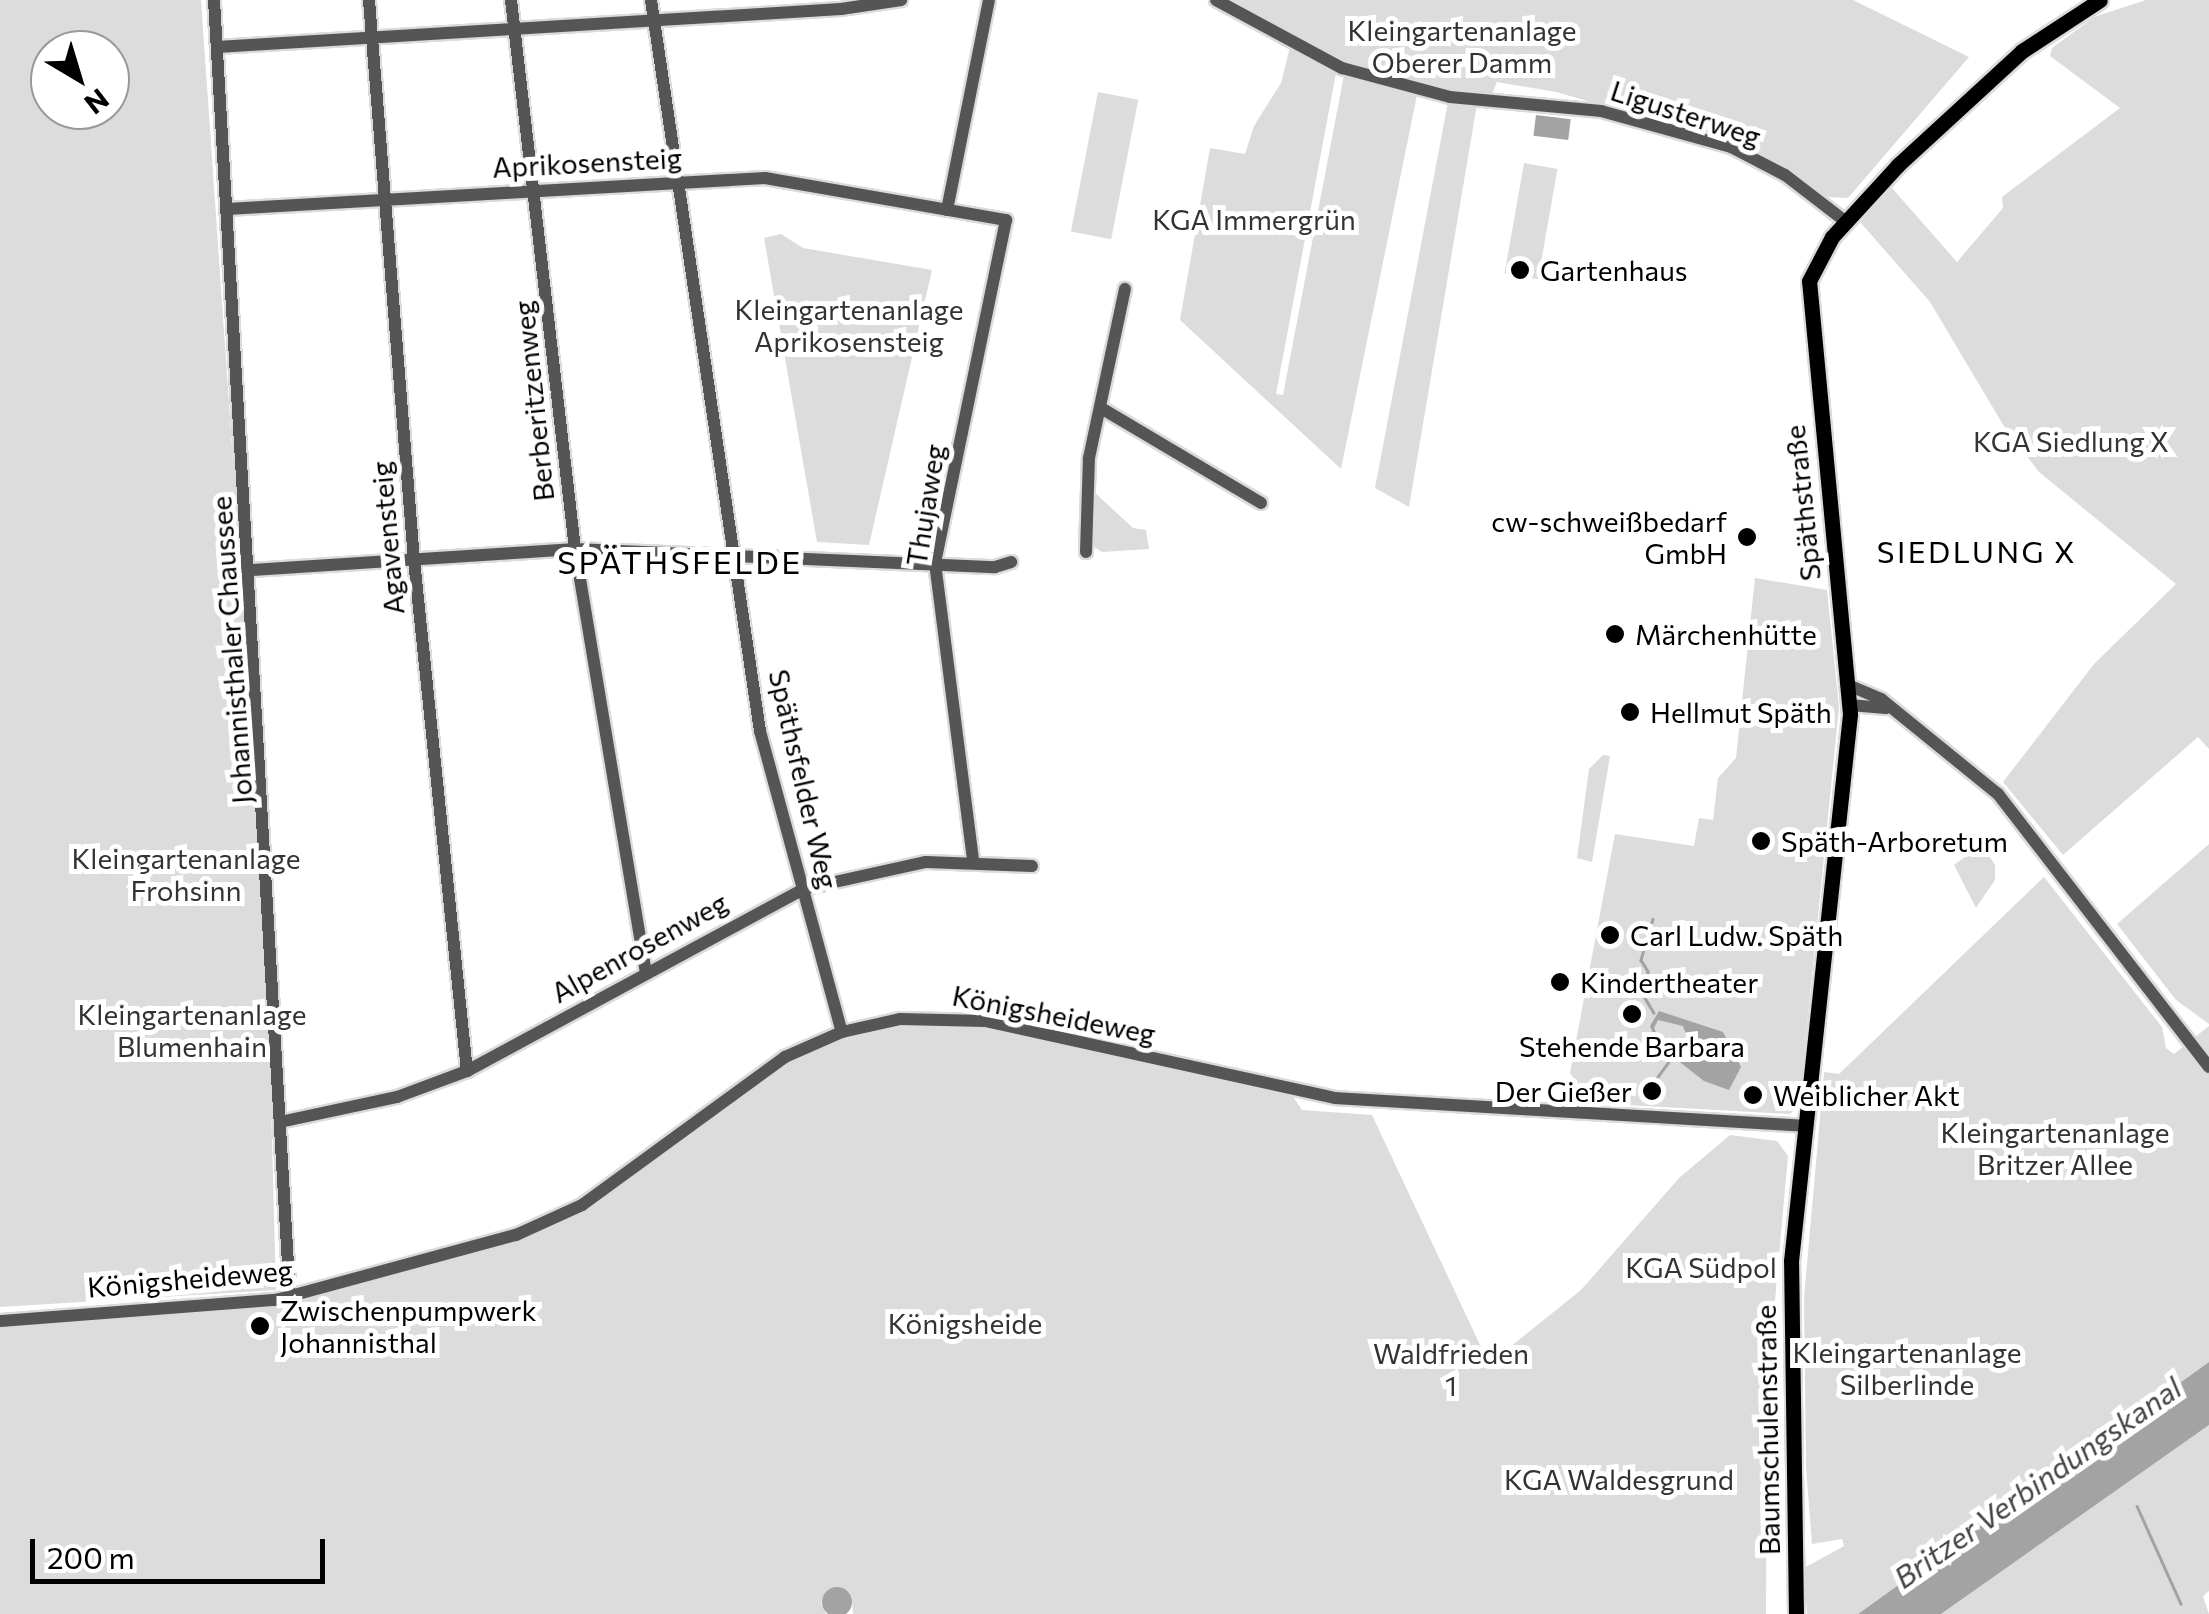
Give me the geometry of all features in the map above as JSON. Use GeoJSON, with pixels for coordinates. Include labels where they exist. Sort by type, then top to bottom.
{"type":"FeatureCollection","features":[{"type":"Feature","properties":{"kind":"main road","name":"Späthstraße"},"geometry":{"type":"LineString","coordinates":[[1806,1126],[1850,705],[1806,300],[1816,263],[1846,221],[2000,70],[2100,0]]}},
{"type":"Feature","properties":{"kind":"main road","name":"Baumschulenstraße"},"geometry":{"type":"LineString","coordinates":[[1796,1614],[1790,1292],[1806,1126]]}},
{"type":"Feature","properties":{"kind":"street","name":"Johannisthaler Chaussee"},"geometry":{"type":"LineString","coordinates":[[214,0],[252,570],[290,1298]]}},
{"type":"Feature","properties":{"kind":"street","name":"Agavensteig"},"geometry":{"type":"LineString","coordinates":[[369,0],[414,560],[467,1070]]}},
{"type":"Feature","properties":{"kind":"street","name":"Berberitzenweg"},"geometry":{"type":"LineString","coordinates":[[511,0],[575,550],[646,972]]}},
{"type":"Feature","properties":{"kind":"street","name":"Späthsfelder Weg"},"geometry":{"type":"LineString","coordinates":[[651,0],[760,731],[842,1032]]}},
{"type":"Feature","properties":{"kind":"street"},"geometry":{"type":"LineString","coordinates":[[217,47],[654,20],[901,0]]}},
{"type":"Feature","properties":{"kind":"street"},"geometry":{"type":"LineString","coordinates":[[947,210],[989,0]]}},
{"type":"Feature","properties":{"kind":"street","name":"Ligusterweg"},"geometry":{"type":"LineString","coordinates":[[1216,0],[1342,68],[1450,98],[1602,111],[1730,147],[1784,175],[1846,221]]}},
{"type":"Feature","properties":{"kind":"street","name":"Aprikosensteig"},"geometry":{"type":"LineString","coordinates":[[227,210],[534,188],[765,178],[1006,220]]}},
{"type":"Feature","properties":{"kind":"street","name":"Thujaweg"},"geometry":{"type":"LineString","coordinates":[[973,860],[935,563],[1006,220]]}},
{"type":"Feature","properties":{"kind":"street"},"geometry":{"type":"LineString","coordinates":[[1086,552],[1084,498],[1125,288]]}},
{"type":"Feature","properties":{"kind":"street"},"geometry":{"type":"LineString","coordinates":[[1101,408],[1261,504]]}},
{"type":"Feature","properties":{"kind":"street"},"geometry":{"type":"LineString","coordinates":[[252,570],[575,550],[734,552],[935,563],[1012,562]]}},
{"type":"Feature","properties":{"kind":"street"},"geometry":{"type":"LineString","coordinates":[[1848,685],[1891,709],[1998,794],[2209,1067]]}},
{"type":"Feature","properties":{"kind":"street"},"geometry":{"type":"LineString","coordinates":[[1850,705],[1891,709]]}},
{"type":"Feature","properties":{"kind":"street","name":"Alpenrosenweg"},"geometry":{"type":"LineString","coordinates":[[280,1122],[398,1096],[467,1070],[803,888],[878,868],[973,860],[1032,866]]}},
{"type":"Feature","properties":{"kind":"street","name":"Königsheideweg"},"geometry":{"type":"LineString","coordinates":[[0,1321],[290,1298],[562,1217],[754,1076],[842,1032],[900,1019],[966,1018],[1336,1098],[1806,1126]]}},
{"type":"Feature","properties":{"kind":"green space"},"geometry":{"type":"Polygon","coordinates":[[[0,0],[201,0],[267,951],[276,1290],[0,1307],[0,0]]]}},
{"type":"Feature","properties":{"kind":"green space","name":"Kleingartenanlage Oberer Damm"},"geometry":{"type":"Polygon","coordinates":[[[1233,0],[1853,0],[1969,57],[1848,198],[1826,197],[1724,140],[1556,92],[1497,82],[1492,94],[1447,91],[1336,60],[1233,0]]]}},
{"type":"Feature","properties":{"kind":"green space","name":"KGA Siedlung X"},"geometry":{"type":"Polygon","coordinates":[[[2146,0],[2209,0],[2209,749],[2198,737],[2063,855],[2003,782],[2094,664],[2176,584],[2039,472],[2005,428],[1930,302],[1860,222],[1892,188],[1957,262],[2003,208],[2002,197],[2120,108],[2050,56],[2052,48],[2094,17],[2146,0]]]}},
{"type":"Feature","properties":{"kind":"green space","name":"KGA Immergrün"},"geometry":{"type":"Polygon","coordinates":[[[1290,47],[1336,73],[1276,394],[1283,395],[1344,75],[1417,95],[1341,469],[1180,320],[1210,148],[1245,154],[1254,126],[1281,83],[1290,47]]]}},
{"type":"Feature","properties":{"kind":"green space"},"geometry":{"type":"Polygon","coordinates":[[[1098,92],[1138,100],[1111,239],[1071,231],[1098,92]]]}},
{"type":"Feature","properties":{"kind":"green space"},"geometry":{"type":"Polygon","coordinates":[[[1448,102],[1477,104],[1409,507],[1375,488],[1448,102]]]}},
{"type":"Feature","properties":{"kind":"green space"},"geometry":{"type":"Polygon","coordinates":[[[1524,163],[1557,169],[1538,279],[1505,273],[1524,163]]]}},
{"type":"Feature","properties":{"kind":"green space","name":"Kleingartenanlage Aprikosensteig"},"geometry":{"type":"Polygon","coordinates":[[[781,234],[803,248],[932,270],[869,545],[817,542],[764,238],[781,234]]]}},
{"type":"Feature","properties":{"kind":"green space"},"geometry":{"type":"Polygon","coordinates":[[[1091,489],[1133,528],[1146,530],[1149,549],[1102,552],[1090,544],[1091,489]]]}},
{"type":"Feature","properties":{"kind":"green space","name":"Späth-Arboretum"},"geometry":{"type":"Polygon","coordinates":[[[1755,578],[1827,590],[1839,707],[1799,1105],[1790,1114],[1590,1103],[1570,1073],[1615,834],[1694,846],[1699,818],[1713,820],[1718,778],[1736,758],[1755,578]]]}},
{"type":"Feature","properties":{"kind":"green space"},"geometry":{"type":"Polygon","coordinates":[[[1603,755],[1610,756],[1592,862],[1577,858],[1589,769],[1603,755]]]}},
{"type":"Feature","properties":{"kind":"green space"},"geometry":{"type":"Polygon","coordinates":[[[2209,844],[2209,1024],[2176,1000],[2117,924],[2209,844]]]}},
{"type":"Feature","properties":{"kind":"green space"},"geometry":{"type":"Polygon","coordinates":[[[1982,845],[1995,865],[1995,880],[1976,908],[1954,865],[1982,845]]]}},
{"type":"Feature","properties":{"kind":"green space"},"geometry":{"type":"Polygon","coordinates":[[[2044,877],[2162,1027],[2166,1048],[2174,1054],[2209,1026],[2209,1362],[1858,1614],[1807,1614],[1804,1568],[1844,1546],[1842,1539],[1812,1544],[1806,1468],[1804,1298],[1824,1072],[1839,1074],[2044,877]]]}},
{"type":"Feature","properties":{"kind":"green space","name":"Königsheide"},"geometry":{"type":"Polygon","coordinates":[[[967,1024],[1292,1095],[1302,1110],[1372,1115],[1489,1364],[1581,1290],[1679,1178],[1730,1135],[1777,1141],[1788,1156],[1767,1389],[1766,1614],[853,1614],[852,1601],[828,1590],[821,1603],[826,1614],[0,1614],[0,1328],[290,1304],[522,1240],[577,1216],[803,1054],[887,1026],[967,1024]]]}},
{"type":"Feature","properties":{"kind":"green space"},"geometry":{"type":"Polygon","coordinates":[[[2209,1425],[2209,1591],[2203,1596],[2209,1614],[1941,1614],[2209,1425]]]}},
{"type":"Feature","properties":{"kind":"shaded area"},"geometry":{"type":"Polygon","coordinates":[[[1536,115],[1571,119],[1568,140],[1533,136],[1536,115]]]}},
{"type":"Feature","properties":{"kind":"shaded area"},"geometry":{"type":"Polygon","coordinates":[[[1659,1011],[1723,1032],[1741,1067],[1729,1090],[1704,1081],[1658,1045],[1650,1026],[1659,1011]],[[1658,1020],[1654,1028],[1661,1043],[1682,1047],[1689,1042],[1683,1026],[1658,1020]]]}},
{"type":"Feature","properties":{"kind":"shaded area"},"geometry":{"type":"Polygon","coordinates":[[[2209,1362],[2209,1425],[1941,1614],[1858,1614],[2209,1362]]]}},
{"type":"Feature","properties":{"kind":"shaded area"},"geometry":{"type":"Polygon","coordinates":[[[837,1587],[848,1591],[852,1602],[848,1613],[837,1617],[826,1613],[822,1602],[826,1591],[837,1587]]]}},
{"type":"Feature","properties":{"kind":"waterway"},"geometry":{"type":"LineString","coordinates":[[1653,919],[1641,960],[1648,971],[1645,998],[1654,1013]]}},
{"type":"Feature","properties":{"kind":"waterway"},"geometry":{"type":"LineString","coordinates":[[1648,1090],[1672,1057]]}},
{"type":"Feature","properties":{"kind":"waterway"},"geometry":{"type":"LineString","coordinates":[[2137,1506],[2181,1604]]}},
{"type":"Feature","properties":{"kind":"place","name":"Gartenhaus"},"geometry":{"type":"Point","coordinates":[1520,270]}},
{"type":"Feature","properties":{"kind":"place","name":"cw-schweißbedarf GmbH"},"geometry":{"type":"Point","coordinates":[1747,537]}},
{"type":"Feature","properties":{"kind":"place","name":"Märchenhütte"},"geometry":{"type":"Point","coordinates":[1615,634]}},
{"type":"Feature","properties":{"kind":"place","name":"Hellmut Späth"},"geometry":{"type":"Point","coordinates":[1630,712]}},
{"type":"Feature","properties":{"kind":"place","name":"Späth-Arboretum"},"geometry":{"type":"Point","coordinates":[1761,841]}},
{"type":"Feature","properties":{"kind":"place","name":"Carl Ludw. Späth"},"geometry":{"type":"Point","coordinates":[1610,935]}},
{"type":"Feature","properties":{"kind":"place","name":"Kindertheater"},"geometry":{"type":"Point","coordinates":[1560,982]}},
{"type":"Feature","properties":{"kind":"place","name":"Stehende Barbara"},"geometry":{"type":"Point","coordinates":[1632,1014]}},
{"type":"Feature","properties":{"kind":"place","name":"Der Gießer"},"geometry":{"type":"Point","coordinates":[1652,1091]}},
{"type":"Feature","properties":{"kind":"place","name":"Weiblicher Akt"},"geometry":{"type":"Point","coordinates":[1753,1095]}},
{"type":"Feature","properties":{"kind":"place","name":"Zwischenpumpwerk Johannisthal"},"geometry":{"type":"Point","coordinates":[260,1326]}},
{"type":"Feature","properties":{"kind":"district","name":"SIEDLUNG X"},"geometry":{"type":"Point","coordinates":[1977,551]}},
{"type":"Feature","properties":{"kind":"district","name":"SPÄTHSFELDE"},"geometry":{"type":"Point","coordinates":[680,561]}},
{"type":"Feature","properties":{"kind":"park label","name":"Kleingartenanlage Frohsinn"},"geometry":{"type":"Point","coordinates":[186,874]}},
{"type":"Feature","properties":{"kind":"park label","name":"Kleingartenanlage Blumenhain"},"geometry":{"type":"Point","coordinates":[192,1030]}},
{"type":"Feature","properties":{"kind":"park label","name":"Kleingartenanlage Britzer Allee"},"geometry":{"type":"Point","coordinates":[2055,1148]}},
{"type":"Feature","properties":{"kind":"park label","name":"KGA Südpol"},"geometry":{"type":"Point","coordinates":[1701,1267]}},
{"type":"Feature","properties":{"kind":"park label","name":"Kleingartenanlage Silberlinde"},"geometry":{"type":"Point","coordinates":[1907,1368]}},
{"type":"Feature","properties":{"kind":"park label","name":"Waldfrieden 1"},"geometry":{"type":"Point","coordinates":[1451,1369]}},
{"type":"Feature","properties":{"kind":"park label","name":"KGA Waldesgrund"},"geometry":{"type":"Point","coordinates":[1619,1479]}},
{"type":"Feature","properties":{"kind":"water label","name":"Britzer Verbindungskanal"},"geometry":{"type":"Point","coordinates":[2037,1482]}}]}
